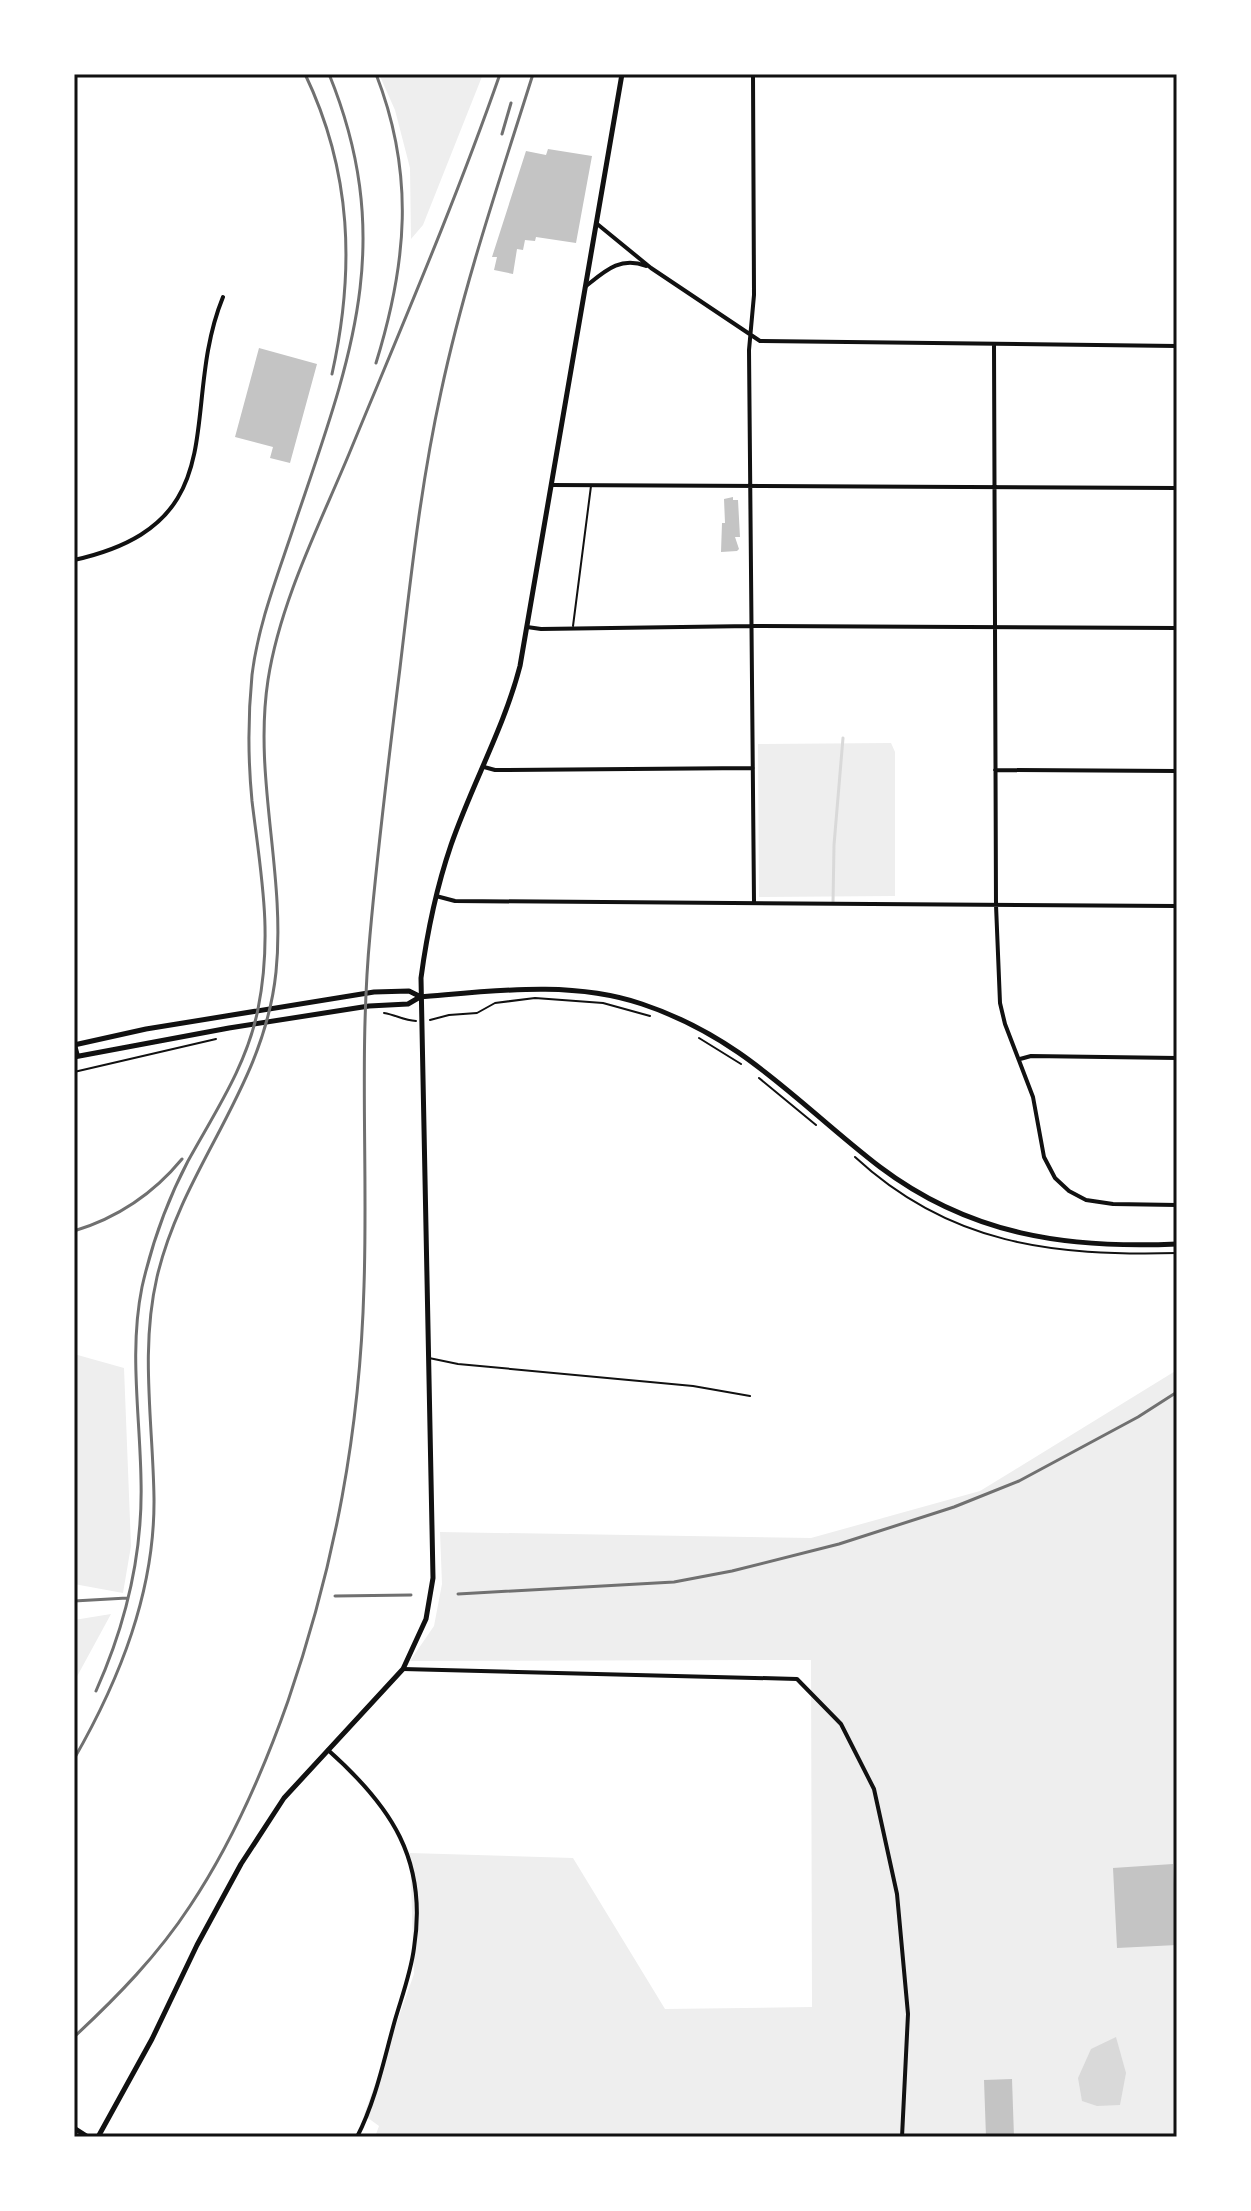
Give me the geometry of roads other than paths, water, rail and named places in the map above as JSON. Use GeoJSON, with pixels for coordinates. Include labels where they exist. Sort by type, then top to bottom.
{"type":"FeatureCollection","features":[{"type":"Feature","properties":{"kind":"street"},"geometry":{"type":"LineString","coordinates":[[98,2137],[241,1864],[284,1798],[403,1669],[426,1619],[433,1578],[420,997],[427,931],[452,843],[512,695],[527,627],[622,74]]}},
{"type":"Feature","properties":{"kind":"street"},"geometry":{"type":"LineString","coordinates":[[753,74],[751,485],[754,902]]}},
{"type":"Feature","properties":{"kind":"street"},"geometry":{"type":"LineString","coordinates":[[596,223],[651,268],[760,341],[1177,346]]}},
{"type":"Feature","properties":{"kind":"street"},"geometry":{"type":"LineString","coordinates":[[585,287],[610,267],[622,263],[635,262],[651,268]]}},
{"type":"Feature","properties":{"kind":"street"},"geometry":{"type":"LineString","coordinates":[[74,560],[111,550],[142,534],[171,506],[183,487],[195,456],[209,339],[223,297]]}},
{"type":"Feature","properties":{"kind":"street"},"geometry":{"type":"LineString","coordinates":[[994,345],[996,905],[1000,1003],[1033,1097],[1044,1157],[1055,1178],[1069,1191],[1086,1200],[1113,1204],[1177,1205]]}},
{"type":"Feature","properties":{"kind":"street"},"geometry":{"type":"LineString","coordinates":[[551,485],[1177,488]]}},
{"type":"Feature","properties":{"kind":"street"},"geometry":{"type":"LineString","coordinates":[[527,627],[1177,628]]}},
{"type":"Feature","properties":{"kind":"street"},"geometry":{"type":"LineString","coordinates":[[484,767],[495,770],[753,768]]}},
{"type":"Feature","properties":{"kind":"street"},"geometry":{"type":"LineString","coordinates":[[995,770],[1177,771]]}},
{"type":"Feature","properties":{"kind":"street"},"geometry":{"type":"LineString","coordinates":[[435,896],[455,901],[1177,906]]}},
{"type":"Feature","properties":{"kind":"street"},"geometry":{"type":"LineString","coordinates":[[420,997],[409,991],[374,992],[74,1043],[76,1056],[229,1028],[408,1004],[420,997],[538,990],[593,994],[640,1003],[691,1023],[739,1050],[880,1167],[927,1198],[960,1215],[1019,1234],[1067,1242],[1177,1244]]}},
{"type":"Feature","properties":{"kind":"street"},"geometry":{"type":"LineString","coordinates":[[1019,1059],[1031,1056],[1177,1058]]}},
{"type":"Feature","properties":{"kind":"street"},"geometry":{"type":"LineString","coordinates":[[403,1669],[797,1679],[841,1724],[874,1789],[897,1894],[908,2014],[902,2137]]}},
{"type":"Feature","properties":{"kind":"street"},"geometry":{"type":"LineString","coordinates":[[328,1750],[358,1776],[389,1815],[402,1841],[416,1895],[414,1951],[374,2096],[357,2137]]}},
{"type":"Feature","properties":{"kind":"street"},"geometry":{"type":"LineString","coordinates":[[74,2128],[88,2137]]}},
{"type":"Feature","properties":{"kind":"lane"},"geometry":{"type":"LineString","coordinates":[[573,629],[591,485]]}},
{"type":"Feature","properties":{"kind":"lane"},"geometry":{"type":"LineString","coordinates":[[428,1357],[458,1364],[693,1386],[750,1396]]}},
{"type":"Feature","properties":{"kind":"waterway"},"geometry":{"type":"LineString","coordinates":[[833,903],[834,845],[843,738]]}},
{"type":"Feature","properties":{"kind":"railway"},"geometry":{"type":"LineString","coordinates":[[305,74],[332,148],[345,222],[344,297],[332,374]]}},
{"type":"Feature","properties":{"kind":"railway"},"geometry":{"type":"LineString","coordinates":[[96,1691],[116,1640],[136,1562],[141,1508],[136,1335],[142,1287],[155,1238],[173,1191],[229,1088],[246,1049],[262,982],[264,905],[249,754],[252,675],[269,601],[332,413],[347,358],[358,304],[363,250],[361,195],[350,136],[329,74]]}},
{"type":"Feature","properties":{"kind":"railway"},"geometry":{"type":"LineString","coordinates":[[376,74],[397,147],[402,218],[395,290],[376,363]]}},
{"type":"Feature","properties":{"kind":"railway"},"geometry":{"type":"LineString","coordinates":[[74,1759],[120,1666],[132,1633],[148,1567],[154,1498],[148,1359],[157,1277],[185,1199],[240,1091],[269,1014],[278,935],[264,717],[274,651],[291,593],[427,265],[500,74]]}},
{"type":"Feature","properties":{"kind":"railway"},"geometry":{"type":"LineString","coordinates":[[74,2037],[121,1991],[164,1942],[190,1906],[233,1832],[288,1701],[332,1548],[351,1445],[362,1340],[364,1066],[370,935],[417,529],[434,426],[460,312],[533,74]]}},
{"type":"Feature","properties":{"kind":"railway"},"geometry":{"type":"LineString","coordinates":[[502,134],[511,103]]}},
{"type":"Feature","properties":{"kind":"railway"},"geometry":{"type":"LineString","coordinates":[[74,1231],[134,1203],[182,1159]]}},
{"type":"Feature","properties":{"kind":"railway"},"geometry":{"type":"LineString","coordinates":[[458,1594],[674,1582],[839,1544],[954,1507],[1019,1481],[1138,1417],[1177,1392]]}},
{"type":"Feature","properties":{"kind":"railway"},"geometry":{"type":"LineString","coordinates":[[335,1596],[411,1595]]}},
{"type":"Feature","properties":{"kind":"railway"},"geometry":{"type":"LineString","coordinates":[[74,1601],[127,1598]]}}]}
